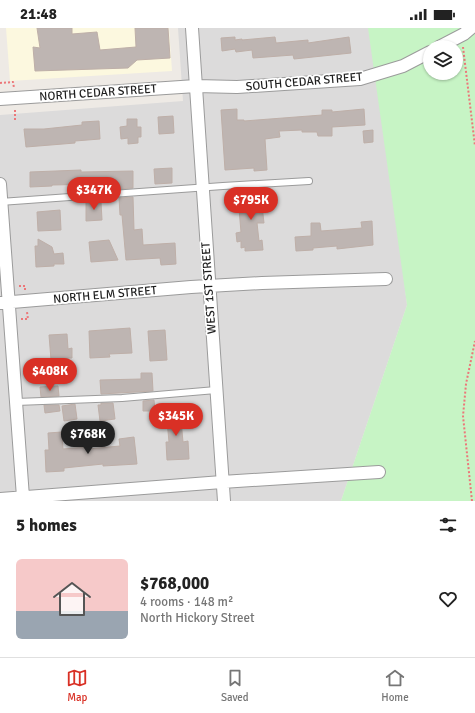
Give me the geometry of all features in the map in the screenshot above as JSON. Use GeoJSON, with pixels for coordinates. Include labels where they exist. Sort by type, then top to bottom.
{"type":"FeatureCollection","features":[{"type":"Feature","properties":{"kind":"street","name":"WEST 1ST STREET"},"geometry":{"type":"LineString","coordinates":[[192,28],[224,501]]}},
{"type":"Feature","properties":{"kind":"street"},"geometry":{"type":"LineString","coordinates":[[452,40],[466,32]]}},
{"type":"Feature","properties":{"kind":"street","name":"SOUTH CEDAR STREET"},"geometry":{"type":"LineString","coordinates":[[196,86],[238,87],[360,79],[403,66],[423,56]]}},
{"type":"Feature","properties":{"kind":"street","name":"NORTH CEDAR STREET"},"geometry":{"type":"LineString","coordinates":[[0,99],[196,86]]}},
{"type":"Feature","properties":{"kind":"street"},"geometry":{"type":"LineString","coordinates":[[0,184],[5,303],[16,402],[23,497]]}},
{"type":"Feature","properties":{"kind":"street","name":"NORTH ELM STREET"},"geometry":{"type":"LineString","coordinates":[[5,303],[209,286],[386,279]]}},
{"type":"Feature","properties":{"kind":"street"},"geometry":{"type":"LineString","coordinates":[[0,499],[379,472]]}},
{"type":"Feature","properties":{"kind":"lane"},"geometry":{"type":"LineString","coordinates":[[1,202],[202,187],[309,181]]}},
{"type":"Feature","properties":{"kind":"lane"},"geometry":{"type":"LineString","coordinates":[[16,402],[122,398],[216,390]]}},
{"type":"Feature","properties":{"kind":"path"},"geometry":{"type":"LineString","coordinates":[[466,32],[475,146]]}},
{"type":"Feature","properties":{"kind":"path"},"geometry":{"type":"LineString","coordinates":[[0,83],[13,82]]}},
{"type":"Feature","properties":{"kind":"path"},"geometry":{"type":"LineString","coordinates":[[16,287],[25,286]]}},
{"type":"Feature","properties":{"kind":"path"},"geometry":{"type":"LineString","coordinates":[[27,311],[28,319]]}},
{"type":"Feature","properties":{"kind":"path"},"geometry":{"type":"LineString","coordinates":[[472,501],[463,416],[466,384],[475,340]]}},
{"type":"Feature","properties":{"kind":"shaded area"},"geometry":{"type":"Polygon","coordinates":[[[6,28],[169,28],[172,71],[10,81],[6,28]]]}},
{"type":"Feature","properties":{"kind":"shaded area"},"geometry":{"type":"Polygon","coordinates":[[[178,28],[374,28],[407,305],[341,501],[0,501],[0,115],[183,101],[178,28]]]}},
{"type":"Feature","properties":{"kind":"green space"},"geometry":{"type":"Polygon","coordinates":[[[368,28],[475,28],[475,501],[341,501],[407,305],[368,28]]]}},
{"type":"Feature","properties":{"kind":"building"},"geometry":{"type":"Polygon","coordinates":[[[37,28],[72,28],[72,34],[97,32],[100,50],[136,47],[135,28],[168,28],[170,58],[137,60],[128,68],[35,71],[33,47],[40,48],[37,28]]]}},
{"type":"Feature","properties":{"kind":"building"},"geometry":{"type":"Polygon","coordinates":[[[235,37],[235,40],[242,40],[275,37],[276,43],[308,40],[308,43],[349,37],[351,53],[294,59],[293,55],[253,58],[252,50],[236,52],[235,49],[222,51],[221,38],[235,37]]]}},
{"type":"Feature","properties":{"kind":"building"},"geometry":{"type":"Polygon","coordinates":[[[237,109],[237,120],[244,121],[322,115],[322,110],[332,110],[332,112],[364,109],[365,125],[332,127],[332,136],[318,136],[317,132],[302,132],[302,130],[279,131],[280,137],[265,139],[267,170],[254,171],[254,168],[225,170],[221,110],[237,109]]]}},
{"type":"Feature","properties":{"kind":"building"},"geometry":{"type":"Polygon","coordinates":[[[173,116],[174,133],[159,134],[158,117],[173,116]]]}},
{"type":"Feature","properties":{"kind":"building"},"geometry":{"type":"Polygon","coordinates":[[[127,119],[137,119],[137,127],[141,127],[141,137],[138,137],[138,143],[128,144],[128,138],[121,139],[120,127],[127,126],[127,119]]]}},
{"type":"Feature","properties":{"kind":"building"},"geometry":{"type":"Polygon","coordinates":[[[99,121],[100,139],[75,141],[75,143],[26,147],[24,129],[44,129],[82,125],[82,122],[99,121]]]}},
{"type":"Feature","properties":{"kind":"building"},"geometry":{"type":"Polygon","coordinates":[[[373,130],[373,142],[364,143],[363,131],[373,130]]]}},
{"type":"Feature","properties":{"kind":"building"},"geometry":{"type":"Polygon","coordinates":[[[172,168],[172,183],[155,184],[154,169],[172,168]]]}},
{"type":"Feature","properties":{"kind":"building"},"geometry":{"type":"Polygon","coordinates":[[[81,170],[81,172],[133,171],[133,188],[99,190],[98,184],[30,187],[30,172],[81,170]]]}},
{"type":"Feature","properties":{"kind":"building"},"geometry":{"type":"Polygon","coordinates":[[[260,188],[264,223],[257,223],[259,241],[262,240],[263,250],[245,251],[245,247],[241,248],[241,241],[237,242],[236,233],[241,232],[239,209],[246,209],[244,189],[260,188]]]}},
{"type":"Feature","properties":{"kind":"building"},"geometry":{"type":"Polygon","coordinates":[[[133,197],[134,230],[142,229],[143,245],[175,243],[176,264],[161,265],[160,258],[126,260],[119,198],[133,197]]]}},
{"type":"Feature","properties":{"kind":"building"},"geometry":{"type":"Polygon","coordinates":[[[86,202],[101,202],[102,220],[86,221],[86,202]]]}},
{"type":"Feature","properties":{"kind":"building"},"geometry":{"type":"Polygon","coordinates":[[[60,210],[61,230],[38,231],[37,212],[60,210]]]}},
{"type":"Feature","properties":{"kind":"building"},"geometry":{"type":"Polygon","coordinates":[[[372,221],[373,245],[337,249],[337,246],[296,251],[295,237],[311,236],[311,223],[320,223],[321,231],[362,228],[361,222],[372,221]]]}},
{"type":"Feature","properties":{"kind":"building"},"geometry":{"type":"Polygon","coordinates":[[[38,239],[52,247],[54,254],[63,253],[64,264],[36,267],[35,246],[38,246],[38,239]]]}},
{"type":"Feature","properties":{"kind":"building"},"geometry":{"type":"Polygon","coordinates":[[[109,240],[118,260],[91,262],[89,242],[109,240]]]}},
{"type":"Feature","properties":{"kind":"building"},"geometry":{"type":"Polygon","coordinates":[[[130,328],[132,353],[109,354],[110,357],[90,358],[89,331],[130,328]]]}},
{"type":"Feature","properties":{"kind":"building"},"geometry":{"type":"Polygon","coordinates":[[[165,330],[167,360],[150,361],[148,331],[165,330]]]}},
{"type":"Feature","properties":{"kind":"building"},"geometry":{"type":"Polygon","coordinates":[[[67,334],[68,349],[72,348],[72,358],[68,358],[68,371],[52,372],[49,335],[67,334]]]}},
{"type":"Feature","properties":{"kind":"building"},"geometry":{"type":"Polygon","coordinates":[[[141,373],[152,373],[153,391],[101,394],[100,380],[141,379],[141,373]]]}},
{"type":"Feature","properties":{"kind":"building"},"geometry":{"type":"Polygon","coordinates":[[[58,386],[59,396],[41,397],[40,387],[58,386]]]}},
{"type":"Feature","properties":{"kind":"building"},"geometry":{"type":"Polygon","coordinates":[[[154,400],[155,411],[143,411],[143,401],[154,400]]]}},
{"type":"Feature","properties":{"kind":"building"},"geometry":{"type":"Polygon","coordinates":[[[101,403],[113,403],[115,419],[100,421],[98,405],[101,405],[101,403]]]}},
{"type":"Feature","properties":{"kind":"building"},"geometry":{"type":"Polygon","coordinates":[[[75,404],[77,419],[64,421],[62,406],[75,404]]]}},
{"type":"Feature","properties":{"kind":"building"},"geometry":{"type":"Polygon","coordinates":[[[44,405],[59,405],[60,411],[45,413],[44,405]]]}},
{"type":"Feature","properties":{"kind":"building"},"geometry":{"type":"Polygon","coordinates":[[[180,409],[183,442],[188,441],[189,459],[167,460],[166,442],[169,442],[166,410],[180,409]]]}},
{"type":"Feature","properties":{"kind":"building"},"geometry":{"type":"Polygon","coordinates":[[[62,432],[63,449],[88,447],[88,449],[120,446],[119,439],[134,437],[137,464],[103,466],[103,464],[64,468],[64,471],[46,472],[45,450],[49,450],[48,433],[62,432]]]}}]}
